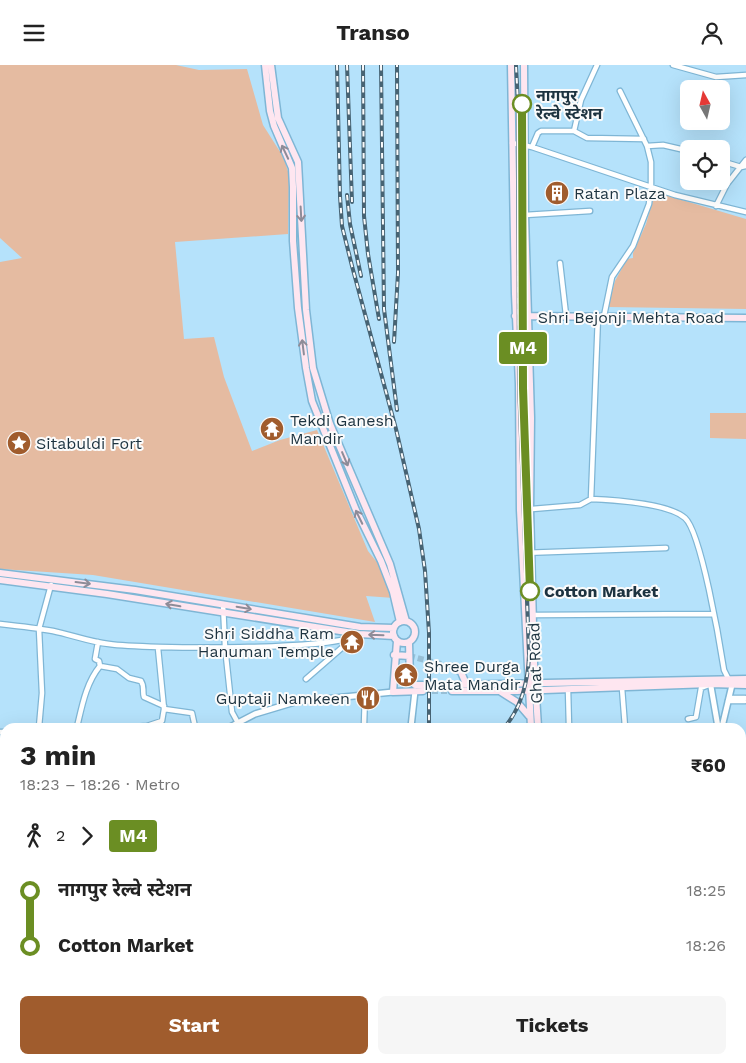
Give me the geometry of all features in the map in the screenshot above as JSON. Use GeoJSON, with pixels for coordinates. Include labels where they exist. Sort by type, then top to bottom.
{"type":"FeatureCollection","features":[{"type":"Feature","properties":{"kind":"main road"},"geometry":{"type":"LineString","coordinates":[[265,65],[270,111],[274,126],[292,168],[293,234],[297,292],[303,349],[312,401],[356,510],[381,561],[402,620]]}},
{"type":"Feature","properties":{"kind":"main road"},"geometry":{"type":"LineString","coordinates":[[271,65],[278,118],[298,162],[306,310],[313,368],[330,424],[390,564],[400,595],[402,620],[395,635],[392,692],[423,688]]}},
{"type":"Feature","properties":{"kind":"main road","name":"Ghat Road"},"geometry":{"type":"LineString","coordinates":[[511,65],[515,316],[519,384],[520,510],[531,723]]}},
{"type":"Feature","properties":{"kind":"main road","name":"Ghat Road"},"geometry":{"type":"LineString","coordinates":[[524,65],[528,146],[526,215],[529,317],[530,509],[538,723]]}},
{"type":"Feature","properties":{"kind":"main road","name":"Shri Bejonji Mehta Road"},"geometry":{"type":"LineString","coordinates":[[515,316],[746,318]]}},
{"type":"Feature","properties":{"kind":"main road"},"geometry":{"type":"LineString","coordinates":[[518,395],[530,394]]}},
{"type":"Feature","properties":{"kind":"main road"},"geometry":{"type":"LineString","coordinates":[[0,573],[225,613],[358,633],[395,635],[402,643],[409,643]]}},
{"type":"Feature","properties":{"kind":"main road"},"geometry":{"type":"LineString","coordinates":[[523,575],[533,575]]}},
{"type":"Feature","properties":{"kind":"main road"},"geometry":{"type":"LineString","coordinates":[[0,581],[84,583],[224,604],[358,633]]}},
{"type":"Feature","properties":{"kind":"main road"},"geometry":{"type":"LineString","coordinates":[[524,603],[534,602]]}},
{"type":"Feature","properties":{"kind":"main road"},"geometry":{"type":"LineString","coordinates":[[402,620],[413,624],[416,631],[414,638],[409,643],[410,679],[415,688]]}},
{"type":"Feature","properties":{"kind":"main road"},"geometry":{"type":"LineString","coordinates":[[394,655],[409,656]]}},
{"type":"Feature","properties":{"kind":"main road"},"geometry":{"type":"LineString","coordinates":[[452,667],[462,672],[466,684]]}},
{"type":"Feature","properties":{"kind":"main road"},"geometry":{"type":"LineString","coordinates":[[710,682],[622,688],[602,685],[528,691],[452,688],[466,684],[536,682],[602,685],[710,682],[730,682],[746,679]]}},
{"type":"Feature","properties":{"kind":"main road"},"geometry":{"type":"LineString","coordinates":[[730,682],[746,685]]}},
{"type":"Feature","properties":{"kind":"main road"},"geometry":{"type":"LineString","coordinates":[[501,691],[517,702],[530,717]]}},
{"type":"Feature","properties":{"kind":"street"},"geometry":{"type":"LineString","coordinates":[[574,131],[582,100],[598,65]]}},
{"type":"Feature","properties":{"kind":"street"},"geometry":{"type":"LineString","coordinates":[[673,65],[716,77],[746,75]]}},
{"type":"Feature","properties":{"kind":"street"},"geometry":{"type":"LineString","coordinates":[[591,499],[601,316],[612,277],[633,246],[645,217],[651,187],[651,162],[647,146],[620,91]]}},
{"type":"Feature","properties":{"kind":"street"},"geometry":{"type":"LineString","coordinates":[[528,146],[541,131],[574,131],[587,138],[644,139]]}},
{"type":"Feature","properties":{"kind":"street"},"geometry":{"type":"LineString","coordinates":[[512,143],[528,146],[651,187],[716,206],[746,212]]}},
{"type":"Feature","properties":{"kind":"street"},"geometry":{"type":"LineString","coordinates":[[647,146],[663,145],[680,149]]}},
{"type":"Feature","properties":{"kind":"street"},"geometry":{"type":"LineString","coordinates":[[716,206],[727,184],[744,167],[746,160]]}},
{"type":"Feature","properties":{"kind":"street"},"geometry":{"type":"LineString","coordinates":[[730,163],[744,167]]}},
{"type":"Feature","properties":{"kind":"street"},"geometry":{"type":"LineString","coordinates":[[526,215],[590,211]]}},
{"type":"Feature","properties":{"kind":"street"},"geometry":{"type":"LineString","coordinates":[[560,263],[566,315]]}},
{"type":"Feature","properties":{"kind":"street"},"geometry":{"type":"LineString","coordinates":[[520,510],[580,505],[591,499],[668,509],[685,518],[692,529],[702,560],[724,670],[730,682],[729,699],[723,723]]}},
{"type":"Feature","properties":{"kind":"street"},"geometry":{"type":"LineString","coordinates":[[522,553],[666,548]]}},
{"type":"Feature","properties":{"kind":"street"},"geometry":{"type":"LineString","coordinates":[[38,723],[42,693],[39,629],[51,583]]}},
{"type":"Feature","properties":{"kind":"street"},"geometry":{"type":"LineString","coordinates":[[224,604],[225,647],[232,712],[238,723],[255,714],[294,702],[392,692]]}},
{"type":"Feature","properties":{"kind":"street"},"geometry":{"type":"LineString","coordinates":[[534,615],[713,614]]}},
{"type":"Feature","properties":{"kind":"street"},"geometry":{"type":"LineString","coordinates":[[0,624],[39,629],[107,644],[158,648],[273,647],[337,641],[358,633]]}},
{"type":"Feature","properties":{"kind":"street"},"geometry":{"type":"LineString","coordinates":[[306,679],[358,633]]}},
{"type":"Feature","properties":{"kind":"street"},"geometry":{"type":"LineString","coordinates":[[98,641],[95,659],[99,661],[100,666]]}},
{"type":"Feature","properties":{"kind":"street"},"geometry":{"type":"LineString","coordinates":[[157,723],[162,721],[164,708],[158,648]]}},
{"type":"Feature","properties":{"kind":"street"},"geometry":{"type":"LineString","coordinates":[[100,666],[117,669],[129,678],[141,681],[144,685],[142,694],[144,697],[164,708],[192,713],[194,723]]}},
{"type":"Feature","properties":{"kind":"street"},"geometry":{"type":"LineString","coordinates":[[78,723],[92,676],[100,666]]}},
{"type":"Feature","properties":{"kind":"street"},"geometry":{"type":"LineString","coordinates":[[688,719],[696,717],[702,688],[710,682],[717,723]]}},
{"type":"Feature","properties":{"kind":"street"},"geometry":{"type":"LineString","coordinates":[[411,723],[415,688]]}},
{"type":"Feature","properties":{"kind":"street"},"geometry":{"type":"LineString","coordinates":[[622,688],[624,723]]}},
{"type":"Feature","properties":{"kind":"street"},"geometry":{"type":"LineString","coordinates":[[568,689],[569,723]]}},
{"type":"Feature","properties":{"kind":"street"},"geometry":{"type":"LineString","coordinates":[[364,694],[364,723]]}},
{"type":"Feature","properties":{"kind":"street"},"geometry":{"type":"LineString","coordinates":[[729,699],[745,698]]}},
{"type":"Feature","properties":{"kind":"street"},"geometry":{"type":"LineString","coordinates":[[729,699],[745,701]]}},
{"type":"Feature","properties":{"kind":"shaded area"},"geometry":{"type":"Polygon","coordinates":[[[0,65],[176,65],[199,70],[247,69],[263,125],[284,158],[289,175],[288,234],[175,242],[184,339],[214,337],[224,377],[252,451],[280,440],[317,430],[368,551],[384,571],[394,598],[366,596],[375,622],[93,575],[0,569],[0,262],[22,258],[0,238],[0,65]]]}},
{"type":"Feature","properties":{"kind":"shaded area"},"geometry":{"type":"Polygon","coordinates":[[[655,192],[746,219],[746,309],[608,307],[615,281],[627,259],[633,258],[633,253],[646,224],[655,192]]]}},
{"type":"Feature","properties":{"kind":"shaded area"},"geometry":{"type":"Polygon","coordinates":[[[710,413],[746,413],[746,439],[710,438],[710,413]]]}},
{"type":"Feature","properties":{"kind":"tunnel"},"geometry":{"type":"LineString","coordinates":[[409,656],[453,667]]}},
{"type":"Feature","properties":{"kind":"tunnel"},"geometry":{"type":"LineString","coordinates":[[423,685],[453,685]]}},
{"type":"Feature","properties":{"kind":"tunnel"},"geometry":{"type":"LineString","coordinates":[[423,691],[452,691]]}},
{"type":"Feature","properties":{"kind":"railway"},"geometry":{"type":"LineString","coordinates":[[337,65],[342,226],[396,429],[419,529],[425,571],[429,633],[429,723]]}},
{"type":"Feature","properties":{"kind":"railway"},"geometry":{"type":"LineString","coordinates":[[347,65],[352,202]]}},
{"type":"Feature","properties":{"kind":"railway"},"geometry":{"type":"LineString","coordinates":[[363,65],[364,216],[368,254],[379,319]]}},
{"type":"Feature","properties":{"kind":"railway"},"geometry":{"type":"LineString","coordinates":[[381,65],[384,309],[397,410]]}},
{"type":"Feature","properties":{"kind":"railway"},"geometry":{"type":"LineString","coordinates":[[394,342],[398,273],[397,65]]}},
{"type":"Feature","properties":{"kind":"railway"},"geometry":{"type":"LineString","coordinates":[[508,723],[516,711],[523,693],[529,655],[519,384],[518,104],[516,65]]}},
{"type":"Feature","properties":{"kind":"railway"},"geometry":{"type":"LineString","coordinates":[[347,195],[350,224],[361,276]]}},
{"type":"Feature","properties":{"kind":"metro line","name":"M4"},"geometry":{"type":"LineString","coordinates":[[522,104],[523,388],[530,591]]}},
{"type":"Feature","properties":{"kind":"place","name":"नागपुर रेल्वे स्टेशन"},"geometry":{"type":"Point","coordinates":[522,104]}},
{"type":"Feature","properties":{"kind":"place","name":"Ratan Plaza"},"geometry":{"type":"Point","coordinates":[557,193]}},
{"type":"Feature","properties":{"kind":"place","name":"Tekdi Ganesh Mandir"},"geometry":{"type":"Point","coordinates":[272,429]}},
{"type":"Feature","properties":{"kind":"place","name":"Sitabuldi Fort"},"geometry":{"type":"Point","coordinates":[19,443]}},
{"type":"Feature","properties":{"kind":"place","name":"Cotton Market"},"geometry":{"type":"Point","coordinates":[530,591]}},
{"type":"Feature","properties":{"kind":"place","name":"Shri Siddha Ram Hanuman Temple"},"geometry":{"type":"Point","coordinates":[352,642]}},
{"type":"Feature","properties":{"kind":"place","name":"Shree Durga Mata Mandir"},"geometry":{"type":"Point","coordinates":[406,675]}},
{"type":"Feature","properties":{"kind":"place","name":"Guptaji Namkeen"},"geometry":{"type":"Point","coordinates":[368,698]}}]}
